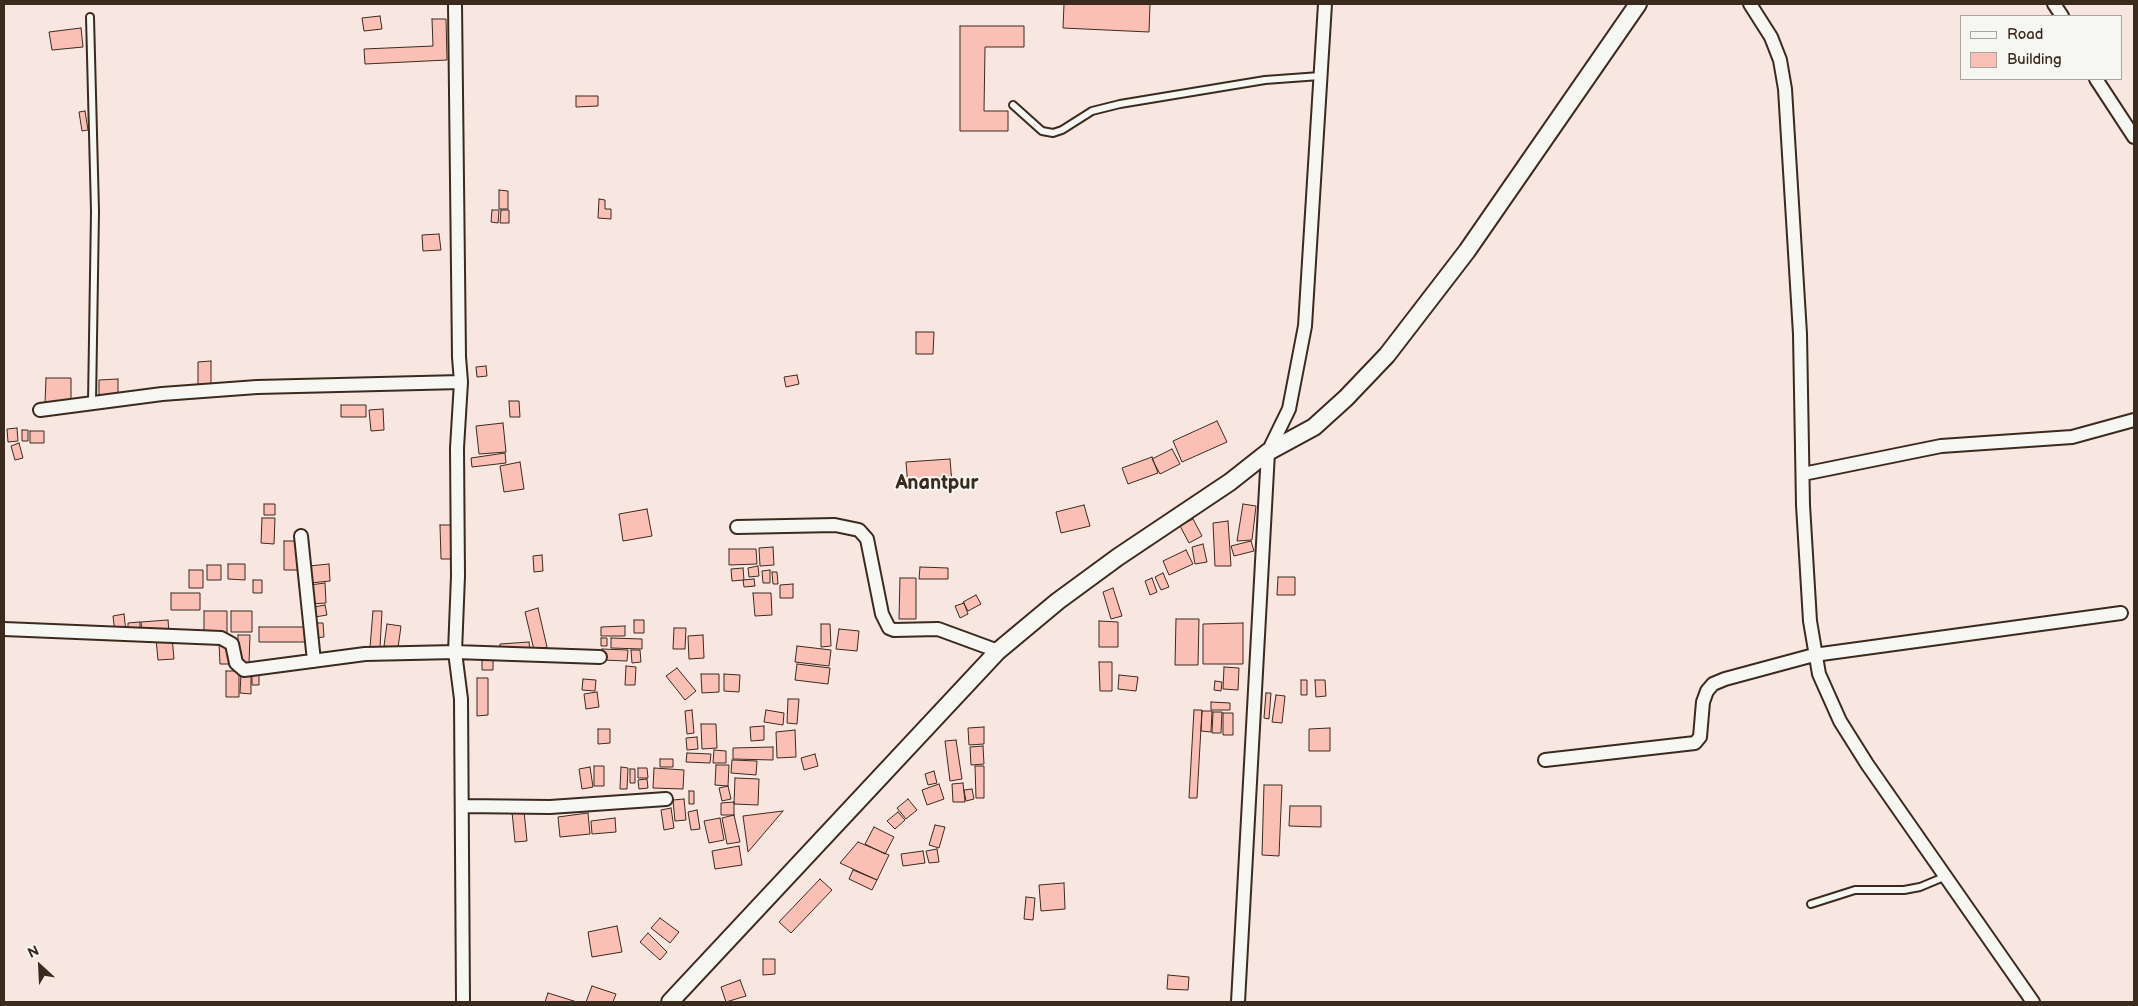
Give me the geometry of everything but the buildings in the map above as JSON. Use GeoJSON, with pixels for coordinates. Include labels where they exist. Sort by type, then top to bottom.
{"type":"FeatureCollection","features":[{"type":"Feature","properties":{"kind":"street"},"geometry":{"type":"LineString","coordinates":[[455,4],[458,357],[461,382],[457,448],[458,576],[456,652],[461,699],[463,1002]]}},
{"type":"Feature","properties":{"kind":"street"},"geometry":{"type":"LineString","coordinates":[[1238,1002],[1268,452],[1289,409],[1305,326],[1325,4]]}},
{"type":"Feature","properties":{"kind":"street"},"geometry":{"type":"LineString","coordinates":[[670,1002],[998,651],[1058,602],[1118,557],[1230,482],[1268,452],[1314,427],[1346,398],[1387,355],[1467,251],[1638,4]]}},
{"type":"Feature","properties":{"kind":"street"},"geometry":{"type":"LineString","coordinates":[[1750,4],[1772,37],[1780,60],[1784,89],[1800,334],[1803,505],[1814,655],[1819,674],[1840,721],[1944,877],[2033,1002]]}},
{"type":"Feature","properties":{"kind":"street"},"geometry":{"type":"LineString","coordinates":[[2054,4],[2061,15]]}},
{"type":"Feature","properties":{"kind":"street"},"geometry":{"type":"LineString","coordinates":[[2097,80],[2134,137]]}},
{"type":"Feature","properties":{"kind":"street"},"geometry":{"type":"LineString","coordinates":[[40,410],[162,394],[257,387],[461,382]]}},
{"type":"Feature","properties":{"kind":"street"},"geometry":{"type":"LineString","coordinates":[[1802,474],[1941,446],[2072,437],[2134,420]]}},
{"type":"Feature","properties":{"kind":"street"},"geometry":{"type":"LineString","coordinates":[[737,527],[835,525],[858,530],[867,539],[882,614],[889,628],[894,630],[938,629],[998,651]]}},
{"type":"Feature","properties":{"kind":"street"},"geometry":{"type":"LineString","coordinates":[[301,536],[314,661]]}},
{"type":"Feature","properties":{"kind":"street"},"geometry":{"type":"LineString","coordinates":[[1545,760],[1696,743],[1700,737],[1703,702],[1707,691],[1713,684],[1814,655],[2121,613]]}},
{"type":"Feature","properties":{"kind":"street"},"geometry":{"type":"LineString","coordinates":[[4,629],[221,638],[232,644],[236,662],[244,670],[365,654],[456,652],[600,657]]}},
{"type":"Feature","properties":{"kind":"street"},"geometry":{"type":"LineString","coordinates":[[462,806],[550,807],[666,799]]}},
{"type":"Feature","properties":{"kind":"lane"},"geometry":{"type":"LineString","coordinates":[[90,17],[95,211],[92,403]]}},
{"type":"Feature","properties":{"kind":"lane"},"geometry":{"type":"LineString","coordinates":[[1013,105],[1042,131],[1053,133],[1062,130],[1092,111],[1120,104],[1266,80],[1320,76]]}},
{"type":"Feature","properties":{"kind":"lane"},"geometry":{"type":"LineString","coordinates":[[1811,904],[1855,890],[1904,890],[1920,887],[1944,877]]}},
{"type":"Feature","properties":{"kind":"district","name":"Anantpur"},"geometry":{"type":"Point","coordinates":[937,484]}}]}
